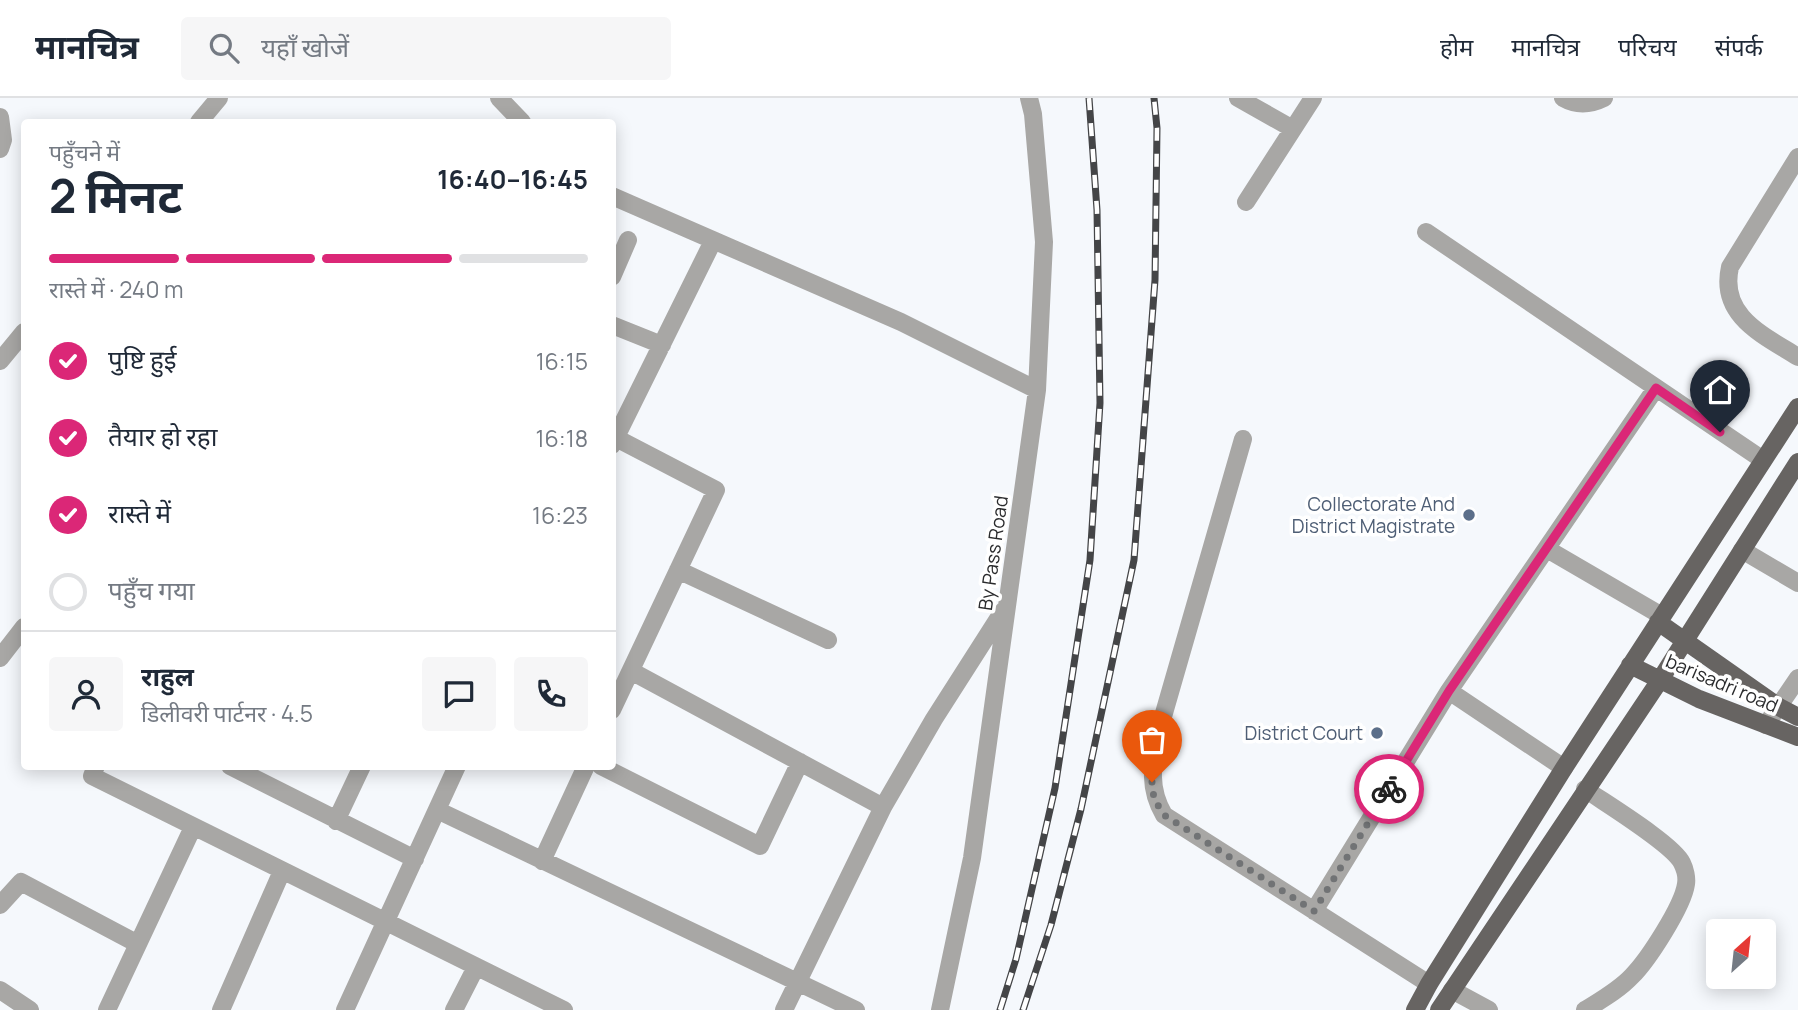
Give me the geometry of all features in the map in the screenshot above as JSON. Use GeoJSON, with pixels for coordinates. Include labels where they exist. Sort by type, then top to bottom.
{"type":"FeatureCollection","features":[{"type":"Feature","properties":{"kind":"main road"},"geometry":{"type":"LineString","coordinates":[[1415,1010],[1564,768],[1798,407]]}},
{"type":"Feature","properties":{"kind":"main road"},"geometry":{"type":"LineString","coordinates":[[1439,1010],[1660,680],[1798,462]]}},
{"type":"Feature","properties":{"kind":"main road"},"geometry":{"type":"LineString","coordinates":[[1660,619],[1779,707],[1798,717]]}},
{"type":"Feature","properties":{"kind":"main road","name":"barisadri road"},"geometry":{"type":"LineString","coordinates":[[1630,665],[1699,699],[1798,737]]}},
{"type":"Feature","properties":{"kind":"main road"},"geometry":{"type":"LineString","coordinates":[[1484,896],[1506,908]]}},
{"type":"Feature","properties":{"kind":"street"},"geometry":{"type":"LineString","coordinates":[[202,119],[219,98]]}},
{"type":"Feature","properties":{"kind":"street"},"geometry":{"type":"LineString","coordinates":[[499,98],[519,119]]}},
{"type":"Feature","properties":{"kind":"street","name":"By Pass Road"},"geometry":{"type":"LineString","coordinates":[[940,1010],[972,858],[1037,390],[1044,242],[1033,114],[1029,98]]}},
{"type":"Feature","properties":{"kind":"street"},"geometry":{"type":"LineString","coordinates":[[1238,98],[1293,129]]}},
{"type":"Feature","properties":{"kind":"street"},"geometry":{"type":"LineString","coordinates":[[1246,202],[1313,98]]}},
{"type":"Feature","properties":{"kind":"street"},"geometry":{"type":"LineString","coordinates":[[1563,98],[1572,103],[1585,104],[1604,98]]}},
{"type":"Feature","properties":{"kind":"street"},"geometry":{"type":"LineString","coordinates":[[0,117],[0,149]]}},
{"type":"Feature","properties":{"kind":"street"},"geometry":{"type":"LineString","coordinates":[[1798,157],[1730,267],[1727,283],[1733,307],[1755,330],[1798,357]]}},
{"type":"Feature","properties":{"kind":"street"},"geometry":{"type":"LineString","coordinates":[[616,198],[901,323],[1037,390]]}},
{"type":"Feature","properties":{"kind":"street"},"geometry":{"type":"LineString","coordinates":[[1426,232],[1762,460]]}},
{"type":"Feature","properties":{"kind":"street"},"geometry":{"type":"LineString","coordinates":[[616,268],[628,240]]}},
{"type":"Feature","properties":{"kind":"street"},"geometry":{"type":"LineString","coordinates":[[616,438],[713,240]]}},
{"type":"Feature","properties":{"kind":"street"},"geometry":{"type":"LineString","coordinates":[[616,327],[662,345]]}},
{"type":"Feature","properties":{"kind":"street"},"geometry":{"type":"LineString","coordinates":[[0,361],[21,336]]}},
{"type":"Feature","properties":{"kind":"street"},"geometry":{"type":"LineString","coordinates":[[1314,911],[1449,691],[1656,388]]}},
{"type":"Feature","properties":{"kind":"street"},"geometry":{"type":"LineString","coordinates":[[1243,439],[1160,727],[1152,782],[1154,799],[1164,815],[1429,984]]}},
{"type":"Feature","properties":{"kind":"street"},"geometry":{"type":"LineString","coordinates":[[616,443],[716,490],[616,702]]}},
{"type":"Feature","properties":{"kind":"street"},"geometry":{"type":"LineString","coordinates":[[1547,549],[1660,619]]}},
{"type":"Feature","properties":{"kind":"street"},"geometry":{"type":"LineString","coordinates":[[1742,550],[1798,583]]}},
{"type":"Feature","properties":{"kind":"street"},"geometry":{"type":"LineString","coordinates":[[678,570],[828,640]]}},
{"type":"Feature","properties":{"kind":"street"},"geometry":{"type":"LineString","coordinates":[[784,1010],[883,807],[934,719],[1007,605]]}},
{"type":"Feature","properties":{"kind":"street"},"geometry":{"type":"LineString","coordinates":[[0,658],[21,631]]}},
{"type":"Feature","properties":{"kind":"street"},"geometry":{"type":"LineString","coordinates":[[631,671],[883,807]]}},
{"type":"Feature","properties":{"kind":"street"},"geometry":{"type":"LineString","coordinates":[[1766,725],[1798,678]]}},
{"type":"Feature","properties":{"kind":"street"},"geometry":{"type":"LineString","coordinates":[[1449,691],[1564,768]]}},
{"type":"Feature","properties":{"kind":"street"},"geometry":{"type":"LineString","coordinates":[[609,770],[760,846],[800,762]]}},
{"type":"Feature","properties":{"kind":"street"},"geometry":{"type":"LineString","coordinates":[[94,770],[92,776],[564,1010]]}},
{"type":"Feature","properties":{"kind":"street"},"geometry":{"type":"LineString","coordinates":[[237,770],[415,859]]}},
{"type":"Feature","properties":{"kind":"street"},"geometry":{"type":"LineString","coordinates":[[336,821],[358,770]]}},
{"type":"Feature","properties":{"kind":"street"},"geometry":{"type":"LineString","coordinates":[[345,1010],[455,770]]}},
{"type":"Feature","properties":{"kind":"street"},"geometry":{"type":"LineString","coordinates":[[542,861],[584,770]]}},
{"type":"Feature","properties":{"kind":"street"},"geometry":{"type":"LineString","coordinates":[[1585,789],[1668,847],[1681,861],[1686,883],[1667,925],[1633,975],[1585,1010]]}},
{"type":"Feature","properties":{"kind":"street"},"geometry":{"type":"LineString","coordinates":[[437,810],[856,1010]]}},
{"type":"Feature","properties":{"kind":"street"},"geometry":{"type":"LineString","coordinates":[[107,1010],[193,827]]}},
{"type":"Feature","properties":{"kind":"street"},"geometry":{"type":"LineString","coordinates":[[221,1010],[282,871]]}},
{"type":"Feature","properties":{"kind":"street"},"geometry":{"type":"LineString","coordinates":[[0,905],[21,882],[138,944]]}},
{"type":"Feature","properties":{"kind":"street"},"geometry":{"type":"LineString","coordinates":[[454,1010],[476,967]]}},
{"type":"Feature","properties":{"kind":"street"},"geometry":{"type":"LineString","coordinates":[[1452,990],[1489,1010]]}},
{"type":"Feature","properties":{"kind":"street"},"geometry":{"type":"LineString","coordinates":[[1,992],[30,1010]]}},
{"type":"Feature","properties":{"kind":"railway"},"geometry":{"type":"LineString","coordinates":[[1000,1010],[1016,959],[1055,788],[1090,560],[1100,403],[1097,210],[1089,98]]}},
{"type":"Feature","properties":{"kind":"railway"},"geometry":{"type":"LineString","coordinates":[[1023,1010],[1051,925],[1081,809],[1134,560],[1155,280],[1157,128],[1154,98]]}},
{"type":"Feature","properties":{"kind":"way so far"},"geometry":{"type":"LineString","coordinates":[[1152,782],[1154,799],[1164,815],[1314,911],[1389,789]]}},
{"type":"Feature","properties":{"kind":"place","name":"Collectorate And District Magistrate"},"geometry":{"type":"Point","coordinates":[1469,515]}},
{"type":"Feature","properties":{"kind":"place","name":"District Court"},"geometry":{"type":"Point","coordinates":[1377,733]}},
{"type":"Feature","properties":{"kind":"route"},"geometry":{"type":"LineString","coordinates":[[1389,789],[1449,691],[1656,388],[1720,432]]}}]}
